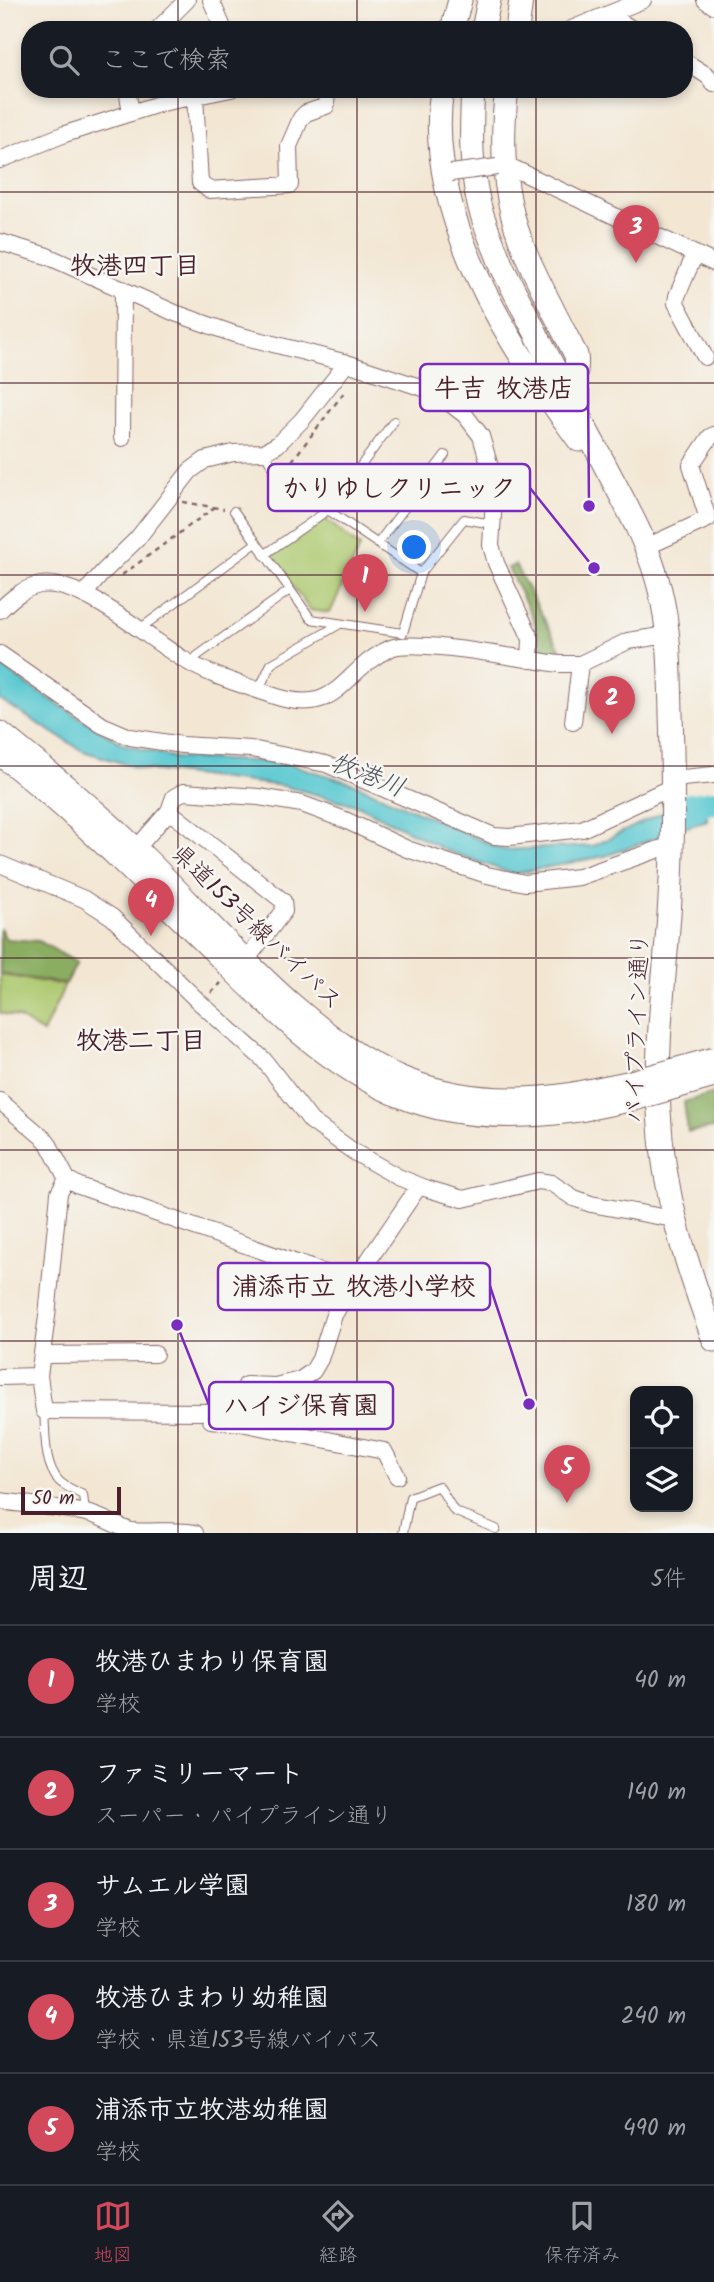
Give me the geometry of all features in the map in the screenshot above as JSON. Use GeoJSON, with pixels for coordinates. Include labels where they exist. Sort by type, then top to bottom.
{"type":"FeatureCollection","features":[{"type":"Feature","properties":{"kind":"main road"},"geometry":{"type":"LineString","coordinates":[[454,21],[460,0]]}},
{"type":"Feature","properties":{"kind":"main road"},"geometry":{"type":"LineString","coordinates":[[485,21],[489,0]]}},
{"type":"Feature","properties":{"kind":"main road"},"geometry":{"type":"LineString","coordinates":[[518,21],[521,0]]}},
{"type":"Feature","properties":{"kind":"main road"},"geometry":{"type":"LineString","coordinates":[[441,98],[456,224],[469,260],[527,368],[580,442],[598,454]]}},
{"type":"Feature","properties":{"kind":"main road"},"geometry":{"type":"LineString","coordinates":[[473,98],[473,175],[478,202],[502,267],[628,507],[646,547],[660,590],[668,635],[671,786]]}},
{"type":"Feature","properties":{"kind":"main road"},"geometry":{"type":"LineString","coordinates":[[506,98],[501,167],[525,252],[576,355],[575,379],[566,391]]}},
{"type":"Feature","properties":{"kind":"main road","name":"県道153号線バイパス"},"geometry":{"type":"LineString","coordinates":[[0,733],[68,788],[130,856],[239,965],[283,1018],[326,1053],[363,1078],[399,1096],[446,1109],[480,1114],[538,1116],[627,1083],[714,1059]]}},
{"type":"Feature","properties":{"kind":"main road","name":"県道153号線バイパス"},"geometry":{"type":"LineString","coordinates":[[0,754],[130,856]]}},
{"type":"Feature","properties":{"kind":"main road","name":"パイプライン通り"},"geometry":{"type":"LineString","coordinates":[[671,786],[670,895],[659,1059],[659,1111],[663,1162],[673,1219],[714,1340]]}},
{"type":"Feature","properties":{"kind":"main road","name":"県道153号線バイパス"},"geometry":{"type":"LineString","coordinates":[[577,1102],[634,1099],[714,1076]]}},
{"type":"Feature","properties":{"kind":"street"},"geometry":{"type":"LineString","coordinates":[[166,21],[187,0]]}},
{"type":"Feature","properties":{"kind":"street"},"geometry":{"type":"LineString","coordinates":[[211,0],[220,21]]}},
{"type":"Feature","properties":{"kind":"street"},"geometry":{"type":"LineString","coordinates":[[609,15],[621,0]]}},
{"type":"Feature","properties":{"kind":"street"},"geometry":{"type":"LineString","coordinates":[[593,21],[643,0]]}},
{"type":"Feature","properties":{"kind":"street"},"geometry":{"type":"LineString","coordinates":[[705,0],[714,6]]}},
{"type":"Feature","properties":{"kind":"street"},"geometry":{"type":"LineString","coordinates":[[609,15],[619,21]]}},
{"type":"Feature","properties":{"kind":"street"},"geometry":{"type":"LineString","coordinates":[[693,67],[708,76],[714,84]]}},
{"type":"Feature","properties":{"kind":"street"},"geometry":{"type":"LineString","coordinates":[[128,98],[131,113]]}},
{"type":"Feature","properties":{"kind":"street"},"geometry":{"type":"LineString","coordinates":[[0,160],[65,134],[187,98]]}},
{"type":"Feature","properties":{"kind":"street"},"geometry":{"type":"LineString","coordinates":[[195,98],[200,183],[209,190],[290,185],[289,146],[301,118],[306,113],[326,106],[326,98]]}},
{"type":"Feature","properties":{"kind":"street"},"geometry":{"type":"LineString","coordinates":[[448,174],[501,167],[515,169],[714,263]]}},
{"type":"Feature","properties":{"kind":"street"},"geometry":{"type":"LineString","coordinates":[[0,242],[47,256],[176,313],[234,334],[347,363],[435,393],[465,415],[481,436],[495,484],[491,545],[496,563],[531,639],[530,660]]}},
{"type":"Feature","properties":{"kind":"street"},"geometry":{"type":"LineString","coordinates":[[695,254],[676,303],[705,357]]}},
{"type":"Feature","properties":{"kind":"street"},"geometry":{"type":"LineString","coordinates":[[122,438],[123,289]]}},
{"type":"Feature","properties":{"kind":"street"},"geometry":{"type":"LineString","coordinates":[[88,589],[137,540],[190,471],[205,460],[233,453],[264,453],[277,445],[302,421],[347,363]]}},
{"type":"Feature","properties":{"kind":"street"},"geometry":{"type":"LineString","coordinates":[[646,547],[708,519],[691,465],[714,435]]}},
{"type":"Feature","properties":{"kind":"street"},"geometry":{"type":"LineString","coordinates":[[0,610],[23,591],[37,586],[60,585],[88,589],[184,660],[208,672],[275,696],[304,703],[326,698],[375,656],[394,647],[421,645],[559,664],[580,664],[628,641],[668,635]]}},
{"type":"Feature","properties":{"kind":"street"},"geometry":{"type":"LineString","coordinates":[[0,654],[102,725],[130,737],[182,745],[251,749],[326,764],[494,836],[509,837],[582,829],[671,786],[714,775]]}},
{"type":"Feature","properties":{"kind":"street"},"geometry":{"type":"LineString","coordinates":[[573,722],[580,664]]}},
{"type":"Feature","properties":{"kind":"street"},"geometry":{"type":"LineString","coordinates":[[130,856],[169,811],[174,797],[183,792],[258,797],[302,804],[407,849],[487,876],[525,883],[579,877],[671,840]]}},
{"type":"Feature","properties":{"kind":"street"},"geometry":{"type":"LineString","coordinates":[[169,811],[283,901],[284,911],[239,965]]}},
{"type":"Feature","properties":{"kind":"street"},"geometry":{"type":"LineString","coordinates":[[0,864],[83,899],[112,917],[201,1004],[263,1059],[311,1121],[354,1152],[398,1177],[463,1199],[538,1181],[551,1183],[574,1198],[591,1204],[673,1219]]}},
{"type":"Feature","properties":{"kind":"street"},"geometry":{"type":"LineString","coordinates":[[0,1101],[47,1140],[67,1179],[79,1186],[353,1283]]}},
{"type":"Feature","properties":{"kind":"street"},"geometry":{"type":"LineString","coordinates":[[67,1179],[59,1193],[39,1376],[44,1411],[212,1412],[211,1420],[241,1423],[384,1451],[397,1476]]}},
{"type":"Feature","properties":{"kind":"street"},"geometry":{"type":"LineString","coordinates":[[241,1423],[246,1385],[275,1386],[300,1380],[313,1371],[320,1359],[334,1315],[419,1185]]}},
{"type":"Feature","properties":{"kind":"street"},"geometry":{"type":"LineString","coordinates":[[42,1355],[155,1354]]}},
{"type":"Feature","properties":{"kind":"street"},"geometry":{"type":"LineString","coordinates":[[0,1377],[39,1376]]}},
{"type":"Feature","properties":{"kind":"street"},"geometry":{"type":"LineString","coordinates":[[0,1501],[85,1512],[131,1531],[195,1533]]}},
{"type":"Feature","properties":{"kind":"lane"},"geometry":{"type":"LineString","coordinates":[[264,555],[328,510],[394,421]]}},
{"type":"Feature","properties":{"kind":"lane"},"geometry":{"type":"LineString","coordinates":[[264,453],[279,477],[421,573]]}},
{"type":"Feature","properties":{"kind":"lane"},"geometry":{"type":"LineString","coordinates":[[377,543],[445,455]]}},
{"type":"Feature","properties":{"kind":"lane"},"geometry":{"type":"LineString","coordinates":[[234,511],[312,619],[403,633],[421,573],[464,519],[492,524]]}},
{"type":"Feature","properties":{"kind":"lane"},"geometry":{"type":"LineString","coordinates":[[145,625],[256,542]]}},
{"type":"Feature","properties":{"kind":"lane"},"geometry":{"type":"LineString","coordinates":[[197,656],[290,590]]}},
{"type":"Feature","properties":{"kind":"lane"},"geometry":{"type":"LineString","coordinates":[[262,683],[271,664],[340,624]]}},
{"type":"Feature","properties":{"kind":"lane"},"geometry":{"type":"LineString","coordinates":[[44,1411],[47,1451],[52,1470],[60,1482],[83,1495],[85,1512]]}},
{"type":"Feature","properties":{"kind":"lane"},"geometry":{"type":"LineString","coordinates":[[403,1533],[410,1497],[439,1486],[454,1511],[496,1529]]}},
{"type":"Feature","properties":{"kind":"path"},"geometry":{"type":"LineString","coordinates":[[279,477],[351,383]]}},
{"type":"Feature","properties":{"kind":"path"},"geometry":{"type":"LineString","coordinates":[[168,499],[234,511]]}},
{"type":"Feature","properties":{"kind":"path"},"geometry":{"type":"LineString","coordinates":[[88,589],[117,579],[215,507]]}},
{"type":"Feature","properties":{"kind":"path"},"geometry":{"type":"LineString","coordinates":[[201,1004],[239,965]]}},
{"type":"Feature","properties":{"kind":"green space"},"geometry":{"type":"Polygon","coordinates":[[[323,517],[360,547],[330,613],[310,610],[270,556],[323,517]]]}},
{"type":"Feature","properties":{"kind":"green space"},"geometry":{"type":"Polygon","coordinates":[[[515,565],[565,658],[551,656],[540,644],[534,620],[508,568],[515,565]]]}},
{"type":"Feature","properties":{"kind":"green space"},"geometry":{"type":"Polygon","coordinates":[[[0,928],[6,939],[39,941],[77,963],[66,984],[0,974],[0,928]]]}},
{"type":"Feature","properties":{"kind":"green space"},"geometry":{"type":"Polygon","coordinates":[[[0,975],[65,985],[43,1033],[17,1017],[0,1013],[0,975]]]}},
{"type":"Feature","properties":{"kind":"green space"},"geometry":{"type":"Polygon","coordinates":[[[714,1093],[714,1128],[688,1132],[684,1102],[714,1093]]]}},
{"type":"Feature","properties":{"kind":"water","name":"牧港川"},"geometry":{"type":"Polygon","coordinates":[[[0,665],[27,685],[123,744],[175,758],[283,762],[355,784],[503,850],[593,846],[706,792],[707,820],[605,856],[513,874],[445,850],[360,806],[284,786],[141,769],[83,751],[0,700],[0,665]]]}},
{"type":"Feature","properties":{"kind":"waterway","name":"牧港川"},"geometry":{"type":"LineString","coordinates":[[674,812],[684,806],[714,802]]}},
{"type":"Feature","properties":{"kind":"place","name":"サムエル学園"},"geometry":{"type":"Point","coordinates":[636,263]}},
{"type":"Feature","properties":{"kind":"place","name":"牛吉 牧港店"},"geometry":{"type":"Point","coordinates":[589,506]}},
{"type":"Feature","properties":{"kind":"place","name":"かりゆしクリニック"},"geometry":{"type":"Point","coordinates":[594,568]}},
{"type":"Feature","properties":{"kind":"place","name":"牧港ひまわり保育園"},"geometry":{"type":"Point","coordinates":[365,612]}},
{"type":"Feature","properties":{"kind":"place","name":"ファミリーマート"},"geometry":{"type":"Point","coordinates":[612,734]}},
{"type":"Feature","properties":{"kind":"place","name":"牧港ひまわり幼稚園"},"geometry":{"type":"Point","coordinates":[151,936]}},
{"type":"Feature","properties":{"kind":"place","name":"ハイジ保育園"},"geometry":{"type":"Point","coordinates":[177,1325]}},
{"type":"Feature","properties":{"kind":"place","name":"浦添市立 牧港小学校"},"geometry":{"type":"Point","coordinates":[529,1404]}},
{"type":"Feature","properties":{"kind":"place","name":"浦添市立牧港幼稚園"},"geometry":{"type":"Point","coordinates":[567,1503]}},
{"type":"Feature","properties":{"kind":"district","name":"牧港四丁目"},"geometry":{"type":"Point","coordinates":[135,267]}},
{"type":"Feature","properties":{"kind":"district","name":"牧港二丁目"},"geometry":{"type":"Point","coordinates":[141,1042]}}]}
